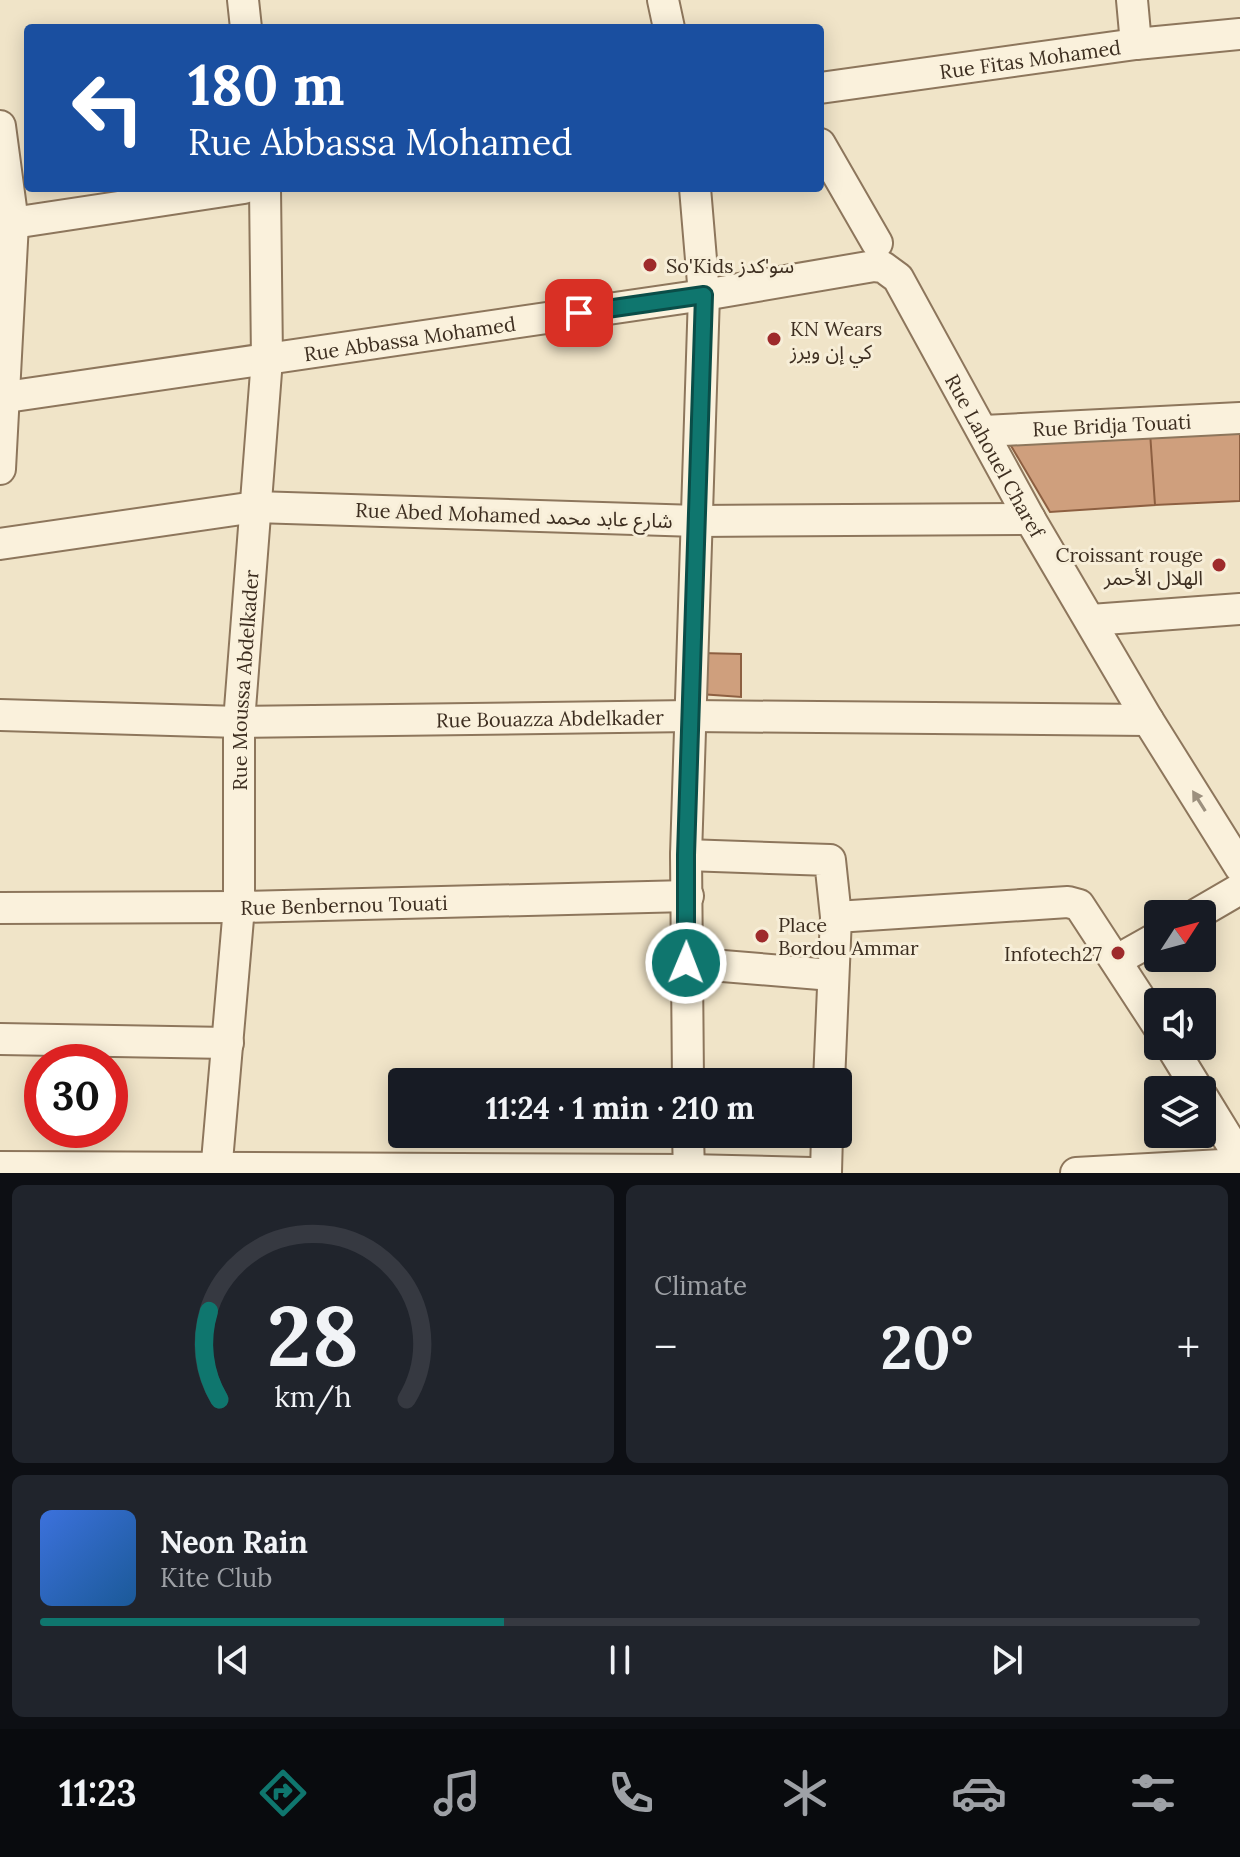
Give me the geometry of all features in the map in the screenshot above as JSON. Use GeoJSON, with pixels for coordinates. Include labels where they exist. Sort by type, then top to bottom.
{"type":"FeatureCollection","features":[{"type":"Feature","properties":{"kind":"street"},"geometry":{"type":"LineString","coordinates":[[243,0],[246,24]]}},
{"type":"Feature","properties":{"kind":"street"},"geometry":{"type":"LineString","coordinates":[[663,0],[668,24]]}},
{"type":"Feature","properties":{"kind":"street"},"geometry":{"type":"LineString","coordinates":[[1132,0],[1136,44]]}},
{"type":"Feature","properties":{"kind":"street","name":"Rue Fitas Mohamed"},"geometry":{"type":"LineString","coordinates":[[824,87],[1136,44],[1240,34]]}},
{"type":"Feature","properties":{"kind":"street"},"geometry":{"type":"LineString","coordinates":[[0,126],[7,224],[0,469]]}},
{"type":"Feature","properties":{"kind":"street"},"geometry":{"type":"LineString","coordinates":[[824,153],[871,255]]}},
{"type":"Feature","properties":{"kind":"street"},"geometry":{"type":"LineString","coordinates":[[7,224],[218,192]]}},
{"type":"Feature","properties":{"kind":"street","name":"Rue Moussa Abdelkader"},"geometry":{"type":"LineString","coordinates":[[216,1170],[239,907],[239,722],[267,359],[265,192]]}},
{"type":"Feature","properties":{"kind":"street"},"geometry":{"type":"LineString","coordinates":[[688,1068],[686,855],[704,295],[695,192]]}},
{"type":"Feature","properties":{"kind":"street","name":"Rue Abbassa Mohamed"},"geometry":{"type":"LineString","coordinates":[[2,398],[704,295],[871,255]]}},
{"type":"Feature","properties":{"kind":"street","name":"Rue Lahouel Charef"},"geometry":{"type":"LineString","coordinates":[[871,255],[898,278],[1030,519],[1148,720],[1240,867]]}},
{"type":"Feature","properties":{"kind":"street","name":"Rue Bridja Touati"},"geometry":{"type":"LineString","coordinates":[[984,431],[1240,418]]}},
{"type":"Feature","properties":{"kind":"street","name":"Rue Abed Mohamed شارع عابد محمد"},"geometry":{"type":"LineString","coordinates":[[0,544],[255,507],[697,521],[1030,519]]}},
{"type":"Feature","properties":{"kind":"street"},"geometry":{"type":"LineString","coordinates":[[1091,620],[1240,609]]}},
{"type":"Feature","properties":{"kind":"street","name":"Rue Bouazza Abdelkader"},"geometry":{"type":"LineString","coordinates":[[0,715],[239,722],[691,716],[1148,720]]}},
{"type":"Feature","properties":{"kind":"street"},"geometry":{"type":"LineString","coordinates":[[686,855],[830,860],[836,917],[829,1068]]}},
{"type":"Feature","properties":{"kind":"street"},"geometry":{"type":"LineString","coordinates":[[1216,903],[1240,889]]}},
{"type":"Feature","properties":{"kind":"street","name":"Rue Benbernou Touati"},"geometry":{"type":"LineString","coordinates":[[0,908],[239,907],[688,896]]}},
{"type":"Feature","properties":{"kind":"street"},"geometry":{"type":"LineString","coordinates":[[836,917],[1068,902],[1079,905],[1144,1003]]}},
{"type":"Feature","properties":{"kind":"street"},"geometry":{"type":"LineString","coordinates":[[1117,960],[1144,945]]}},
{"type":"Feature","properties":{"kind":"street"},"geometry":{"type":"LineString","coordinates":[[686,963],[832,975]]}},
{"type":"Feature","properties":{"kind":"street"},"geometry":{"type":"LineString","coordinates":[[0,1039],[228,1043]]}},
{"type":"Feature","properties":{"kind":"street"},"geometry":{"type":"LineString","coordinates":[[1216,1119],[1240,1158]]}},
{"type":"Feature","properties":{"kind":"street"},"geometry":{"type":"LineString","coordinates":[[688,1148],[689,1171]]}},
{"type":"Feature","properties":{"kind":"street"},"geometry":{"type":"LineString","coordinates":[[826,1173],[827,1148]]}},
{"type":"Feature","properties":{"kind":"street"},"geometry":{"type":"LineString","coordinates":[[1076,1173],[1240,1164]]}},
{"type":"Feature","properties":{"kind":"street"},"geometry":{"type":"LineString","coordinates":[[0,1167],[811,1173]]}},
{"type":"Feature","properties":{"kind":"building"},"geometry":{"type":"Polygon","coordinates":[[[1240,429],[1240,501],[1155,505],[1150,432],[1240,429]]]}},
{"type":"Feature","properties":{"kind":"building"},"geometry":{"type":"Polygon","coordinates":[[[1150,432],[1155,505],[1050,512],[1007,439],[1150,432]]]}},
{"type":"Feature","properties":{"kind":"building"},"geometry":{"type":"Polygon","coordinates":[[[701,653],[741,654],[741,697],[700,694],[701,653]]]}},
{"type":"Feature","properties":{"kind":"place","name":"So'Kids سو'كدز"},"geometry":{"type":"Point","coordinates":[650,265]}},
{"type":"Feature","properties":{"kind":"place","name":"KN Wears كي إن ويرز"},"geometry":{"type":"Point","coordinates":[774,339]}},
{"type":"Feature","properties":{"kind":"place","name":"Croissant rouge الهلال الأحمر"},"geometry":{"type":"Point","coordinates":[1219,565]}},
{"type":"Feature","properties":{"kind":"place","name":"Place Bordou Ammar"},"geometry":{"type":"Point","coordinates":[762,936]}},
{"type":"Feature","properties":{"kind":"place","name":"Infotech27"},"geometry":{"type":"Point","coordinates":[1118,953]}},
{"type":"Feature","properties":{"kind":"route"},"geometry":{"type":"LineString","coordinates":[[579,313],[704,295],[686,855],[686,963]]}}]}
